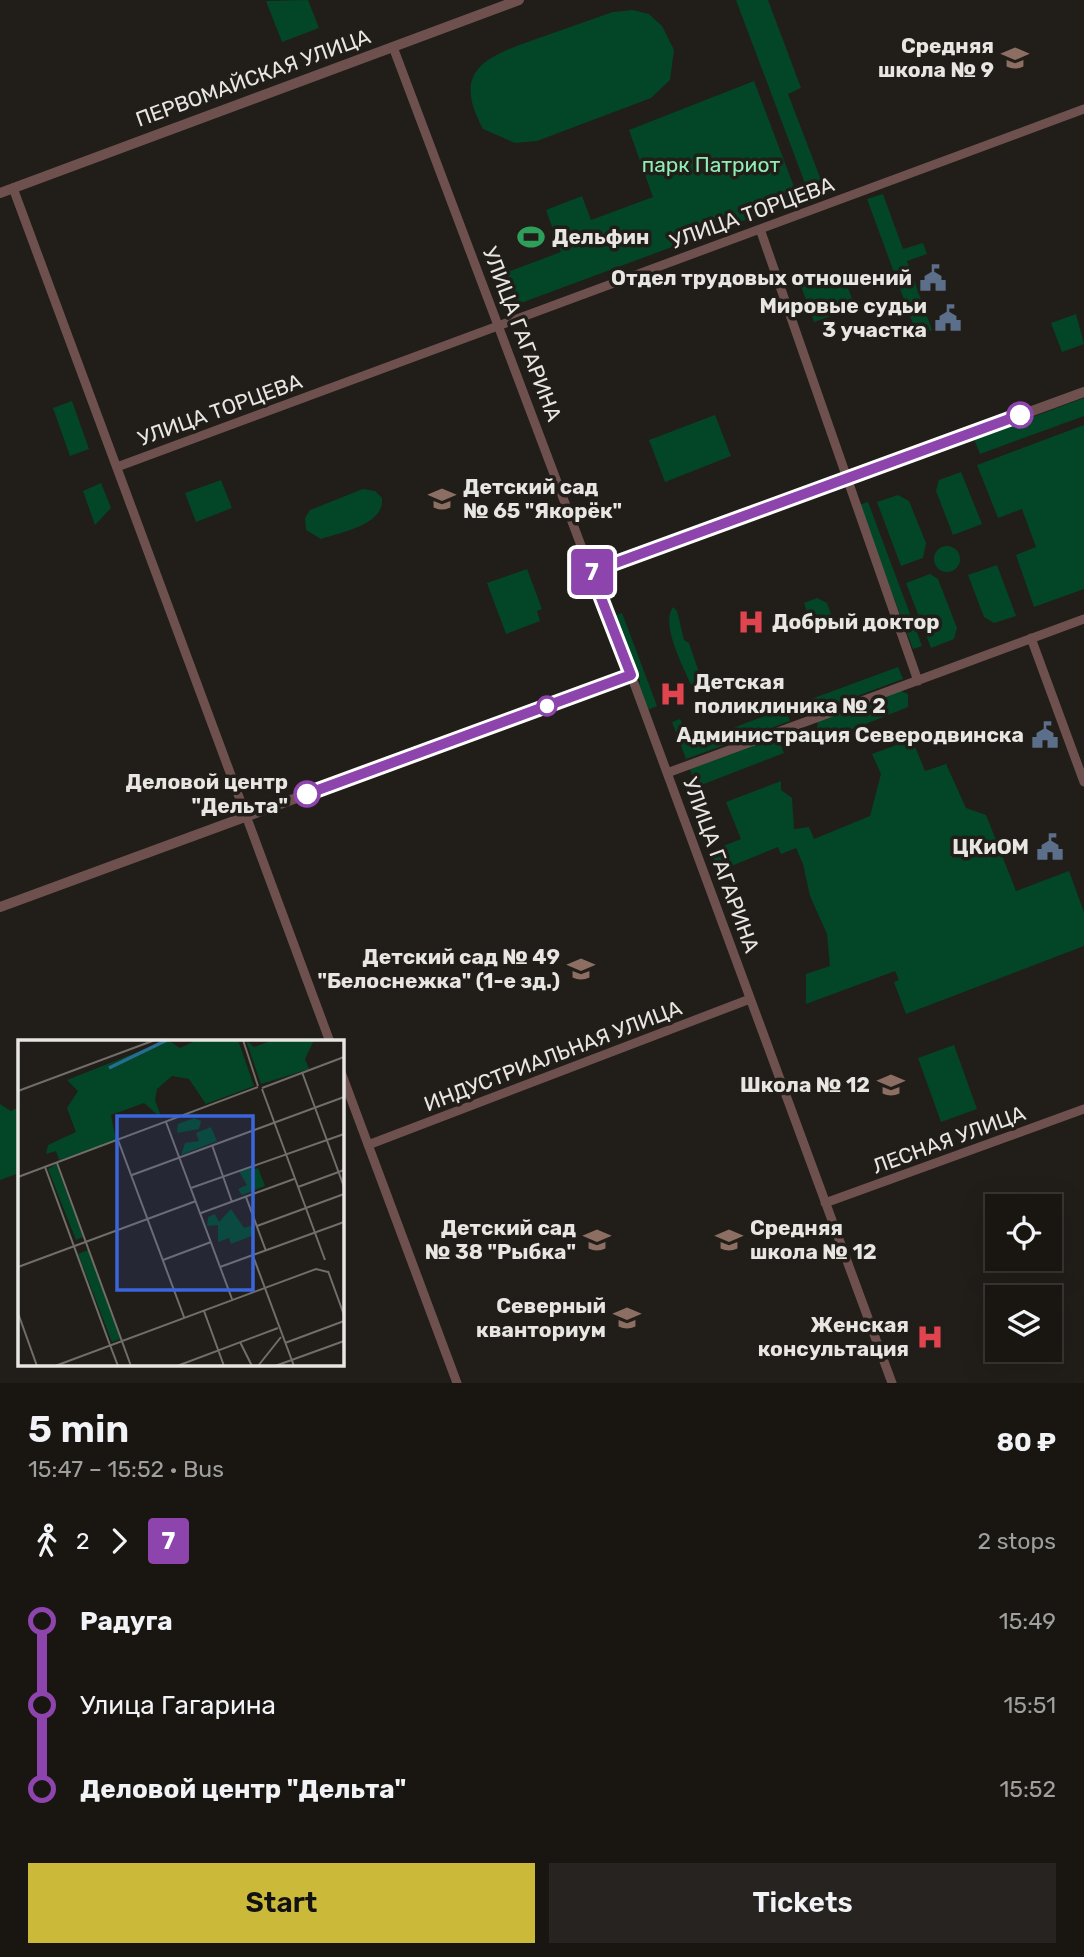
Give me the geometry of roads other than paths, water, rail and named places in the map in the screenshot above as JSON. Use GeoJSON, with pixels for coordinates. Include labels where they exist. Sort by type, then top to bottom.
{"type":"FeatureCollection","features":[{"type":"Feature","properties":{"kind":"street","name":"ПЕРВОМАЙСКАЯ УЛИЦА"},"geometry":{"type":"LineString","coordinates":[[0,193],[519,0]]}},
{"type":"Feature","properties":{"kind":"street","name":"УЛИЦА ГАГАРИНА"},"geometry":{"type":"LineString","coordinates":[[393,47],[631,675],[892,1383]]}},
{"type":"Feature","properties":{"kind":"street","name":"УЛИЦА ТОРЦЕВА"},"geometry":{"type":"LineString","coordinates":[[117,467],[1084,109]]}},
{"type":"Feature","properties":{"kind":"street"},"geometry":{"type":"LineString","coordinates":[[13,188],[329,1040]]}},
{"type":"Feature","properties":{"kind":"street"},"geometry":{"type":"LineString","coordinates":[[760,229],[918,681]]}},
{"type":"Feature","properties":{"kind":"street"},"geometry":{"type":"LineString","coordinates":[[591,572],[1084,392]]}},
{"type":"Feature","properties":{"kind":"street"},"geometry":{"type":"LineString","coordinates":[[667,774],[1084,619]]}},
{"type":"Feature","properties":{"kind":"street"},"geometry":{"type":"LineString","coordinates":[[1031,638],[1084,782]]}},
{"type":"Feature","properties":{"kind":"street"},"geometry":{"type":"LineString","coordinates":[[0,907],[631,675]]}},
{"type":"Feature","properties":{"kind":"street","name":"ИНДУСТРИАЛЬНАЯ УЛИЦА"},"geometry":{"type":"LineString","coordinates":[[368,1145],[750,999]]}},
{"type":"Feature","properties":{"kind":"street"},"geometry":{"type":"LineString","coordinates":[[343,1077],[457,1383]]}},
{"type":"Feature","properties":{"kind":"street","name":"ЛЕСНАЯ УЛИЦА"},"geometry":{"type":"LineString","coordinates":[[825,1203],[1084,1109]]}},
{"type":"Feature","properties":{"kind":"place","name":"Средняя школа № 9"},"geometry":{"type":"Point","coordinates":[1015,58]}},
{"type":"Feature","properties":{"kind":"place","name":"Дельфин"},"geometry":{"type":"Point","coordinates":[531,237]}},
{"type":"Feature","properties":{"kind":"place","name":"Отдел трудовых отношений"},"geometry":{"type":"Point","coordinates":[933,278]}},
{"type":"Feature","properties":{"kind":"place","name":"Мировые судьи 3 участка"},"geometry":{"type":"Point","coordinates":[948,318]}},
{"type":"Feature","properties":{"kind":"place","name":"Детский сад № 65 \"Якорёк\""},"geometry":{"type":"Point","coordinates":[442,499]}},
{"type":"Feature","properties":{"kind":"place","name":"Добрый доктор"},"geometry":{"type":"Point","coordinates":[751,622]}},
{"type":"Feature","properties":{"kind":"place","name":"Детская поликлиника № 2"},"geometry":{"type":"Point","coordinates":[673,694]}},
{"type":"Feature","properties":{"kind":"place","name":"Администрация Северодвинска"},"geometry":{"type":"Point","coordinates":[1045,735]}},
{"type":"Feature","properties":{"kind":"place","name":"Деловой центр \"Дельта\""},"geometry":{"type":"Point","coordinates":[307,794]}},
{"type":"Feature","properties":{"kind":"place","name":"ЦКиОМ"},"geometry":{"type":"Point","coordinates":[1050,847]}},
{"type":"Feature","properties":{"kind":"place","name":"Детский сад № 49 \"Белоснежка\" (1-е зд.)"},"geometry":{"type":"Point","coordinates":[581,969]}},
{"type":"Feature","properties":{"kind":"place","name":"Школа № 12"},"geometry":{"type":"Point","coordinates":[891,1085]}},
{"type":"Feature","properties":{"kind":"place","name":"Детский сад № 38 \"Рыбка\""},"geometry":{"type":"Point","coordinates":[597,1240]}},
{"type":"Feature","properties":{"kind":"place","name":"Средняя школа № 12"},"geometry":{"type":"Point","coordinates":[729,1240]}},
{"type":"Feature","properties":{"kind":"place","name":"Северный кванториум"},"geometry":{"type":"Point","coordinates":[627,1318]}},
{"type":"Feature","properties":{"kind":"place","name":"Женская консультация"},"geometry":{"type":"Point","coordinates":[930,1337]}},
{"type":"Feature","properties":{"kind":"park label","name":"парк Патриот"},"geometry":{"type":"Point","coordinates":[711,165]}}]}
